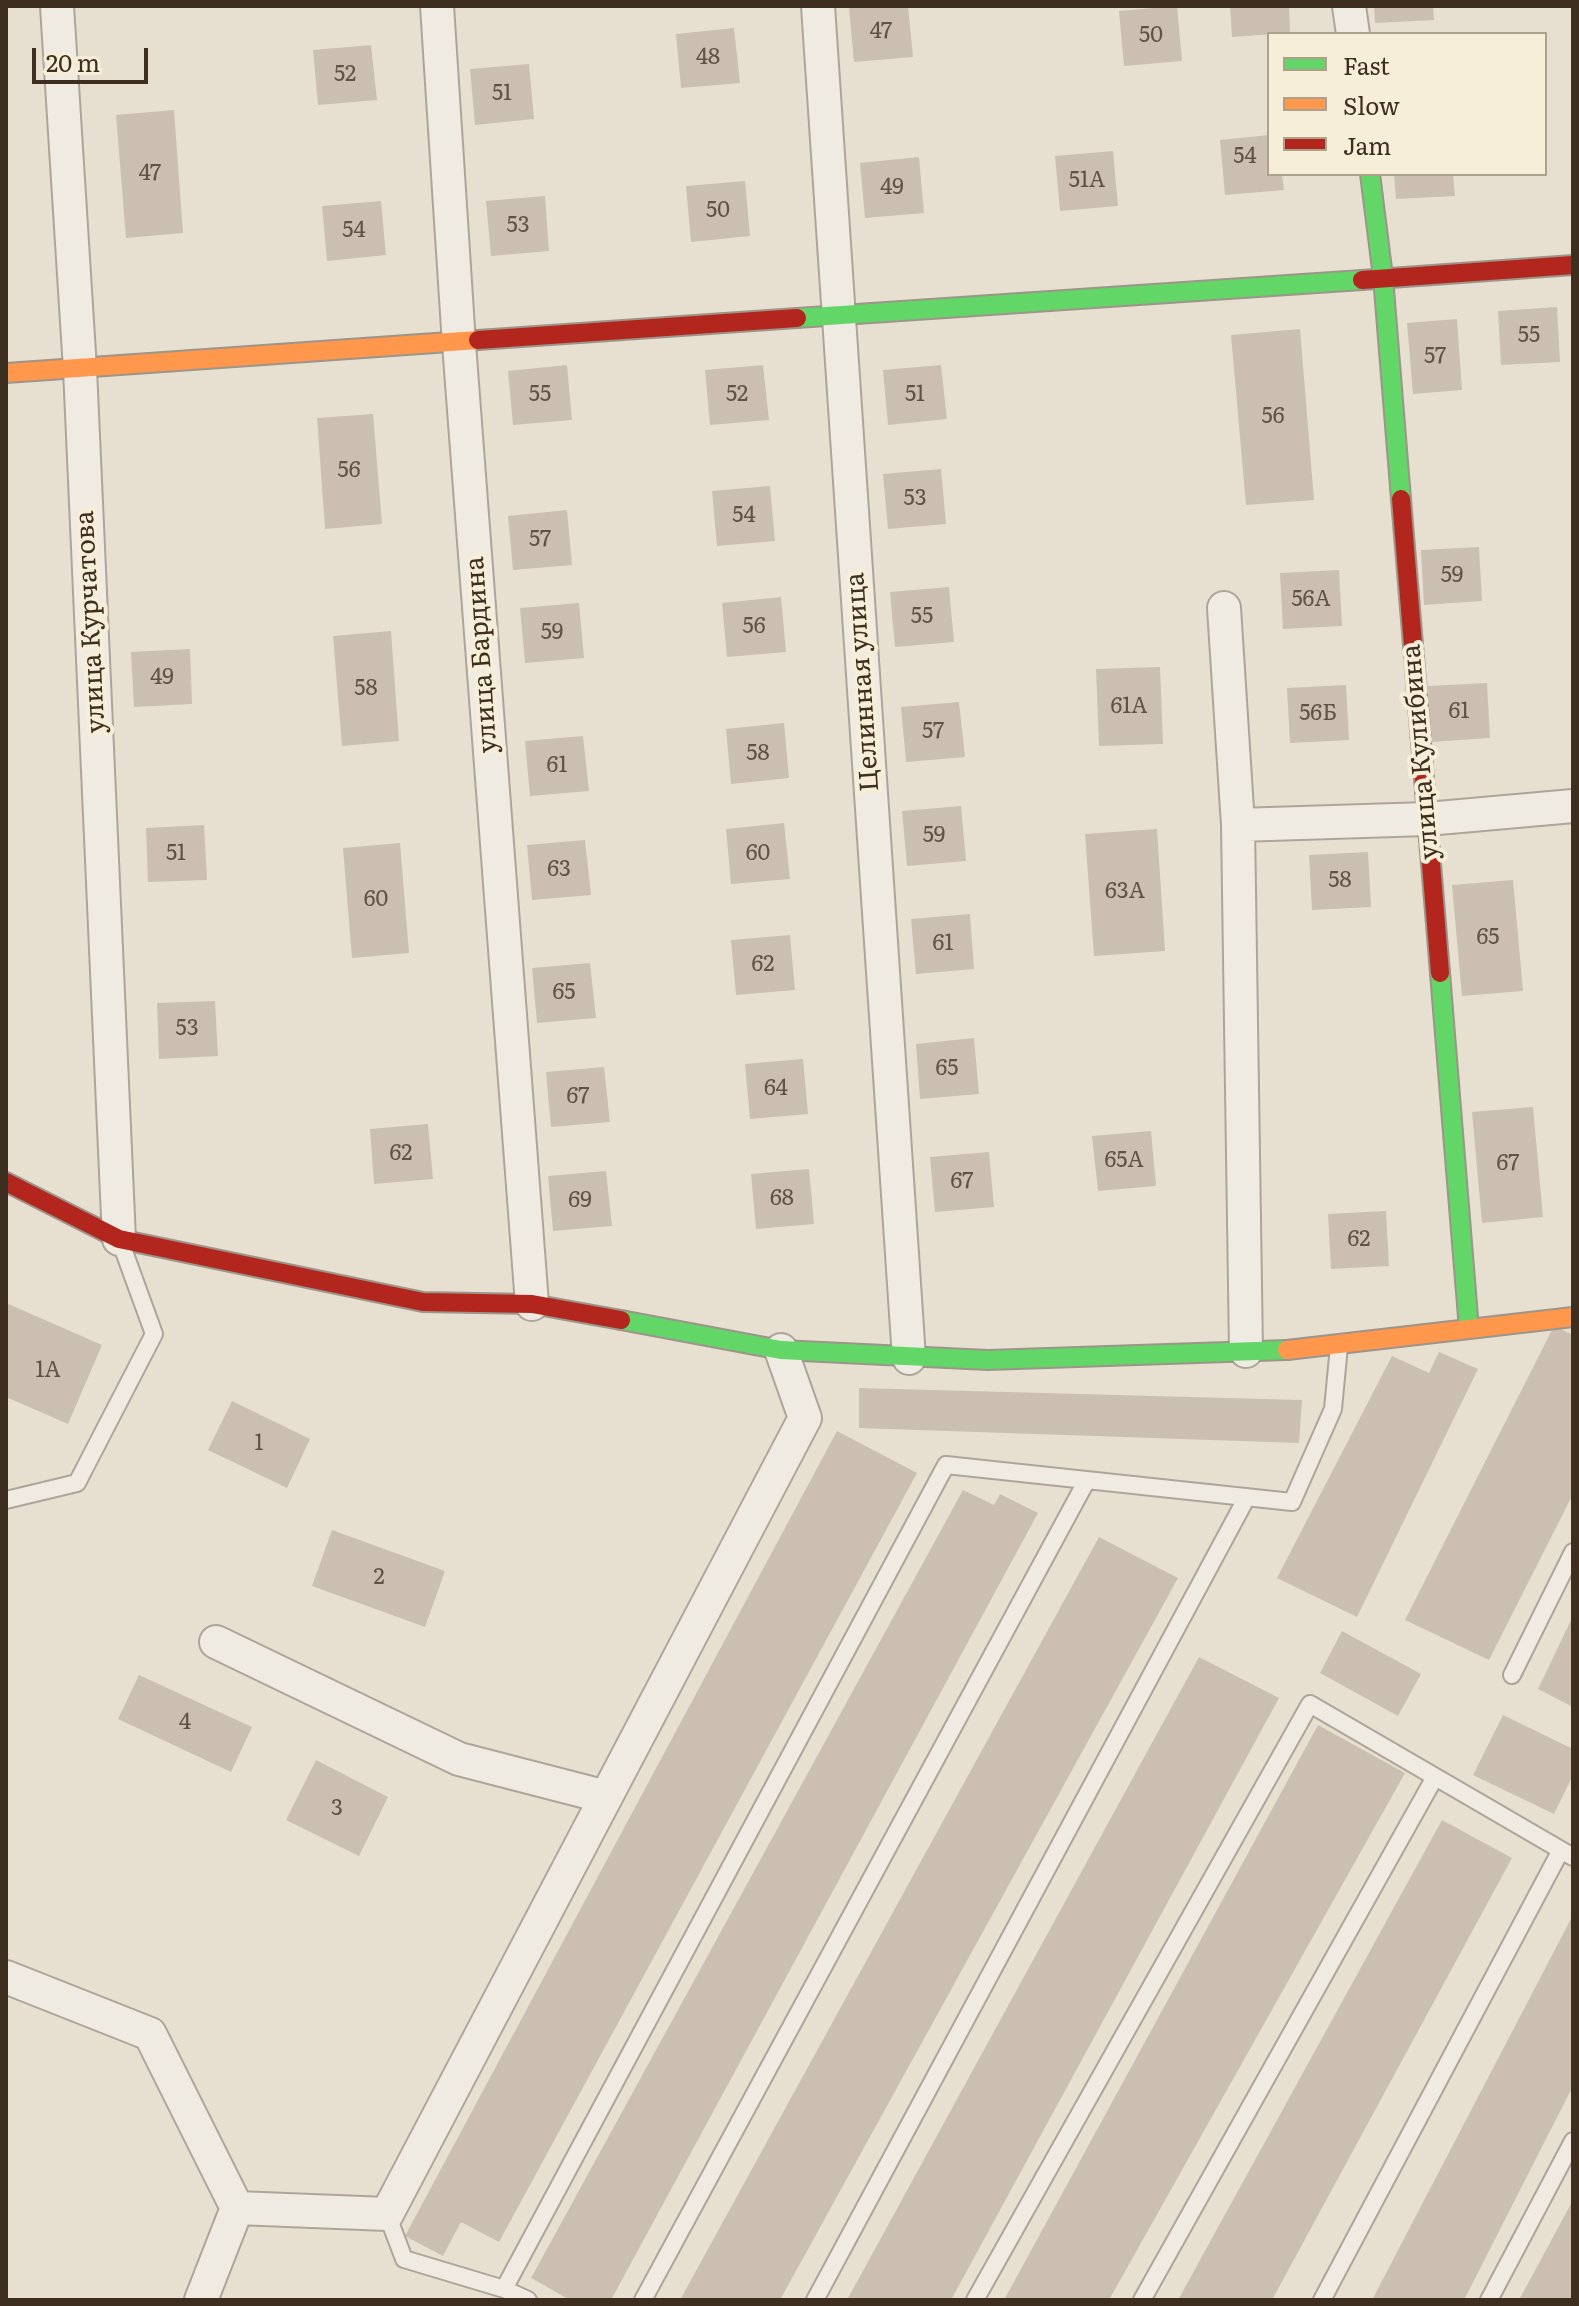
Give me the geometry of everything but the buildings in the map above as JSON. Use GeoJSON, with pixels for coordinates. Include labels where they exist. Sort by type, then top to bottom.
{"type":"FeatureCollection","features":[{"type":"Feature","properties":{"kind":"street","name":"улица Курчатова"},"geometry":{"type":"LineString","coordinates":[[57,6],[80,369],[119,1239]]}},
{"type":"Feature","properties":{"kind":"street","name":"улица Бардина"},"geometry":{"type":"LineString","coordinates":[[437,6],[459,344],[532,1304]]}},
{"type":"Feature","properties":{"kind":"street","name":"Целинная улица"},"geometry":{"type":"LineString","coordinates":[[818,6],[909,1358]]}},
{"type":"Feature","properties":{"kind":"street"},"geometry":{"type":"LineString","coordinates":[[1349,6],[1353,32]]}},
{"type":"Feature","properties":{"kind":"street","name":"улица Кулибина"},"geometry":{"type":"LineString","coordinates":[[1370,176],[1383,277],[1469,1329]]}},
{"type":"Feature","properties":{"kind":"street"},"geometry":{"type":"LineString","coordinates":[[6,373],[1573,265]]}},
{"type":"Feature","properties":{"kind":"street"},"geometry":{"type":"LineString","coordinates":[[1224,608],[1238,825],[1246,1351]]}},
{"type":"Feature","properties":{"kind":"street"},"geometry":{"type":"LineString","coordinates":[[1238,825],[1427,819],[1573,806]]}},
{"type":"Feature","properties":{"kind":"street"},"geometry":{"type":"LineString","coordinates":[[6,1182],[119,1239],[423,1302],[532,1304],[781,1350],[988,1360],[1246,1351],[1340,1345],[1573,1317]]}},
{"type":"Feature","properties":{"kind":"street"},"geometry":{"type":"LineString","coordinates":[[237,2208],[387,2214],[805,1418],[781,1350]]}},
{"type":"Feature","properties":{"kind":"street"},"geometry":{"type":"LineString","coordinates":[[216,1642],[459,1759],[606,1797]]}},
{"type":"Feature","properties":{"kind":"street"},"geometry":{"type":"LineString","coordinates":[[6,1977],[150,2034],[237,2208],[201,2300]]}},
{"type":"Feature","properties":{"kind":"lane"},"geometry":{"type":"LineString","coordinates":[[6,1500],[77,1483],[154,1334],[119,1239]]}},
{"type":"Feature","properties":{"kind":"lane"},"geometry":{"type":"LineString","coordinates":[[504,2289],[946,1465],[1292,1502],[1333,1409],[1340,1345]]}},
{"type":"Feature","properties":{"kind":"lane"},"geometry":{"type":"LineString","coordinates":[[643,2300],[1087,1480]]}},
{"type":"Feature","properties":{"kind":"lane"},"geometry":{"type":"LineString","coordinates":[[815,2300],[1247,1497]]}},
{"type":"Feature","properties":{"kind":"lane"},"geometry":{"type":"LineString","coordinates":[[1512,1675],[1573,1552]]}},
{"type":"Feature","properties":{"kind":"lane"},"geometry":{"type":"LineString","coordinates":[[975,2300],[1310,1704],[1567,1853],[1322,2300]]}},
{"type":"Feature","properties":{"kind":"lane"},"geometry":{"type":"LineString","coordinates":[[1142,2300],[1435,1777]]}},
{"type":"Feature","properties":{"kind":"lane"},"geometry":{"type":"LineString","coordinates":[[1489,2300],[1573,2141]]}},
{"type":"Feature","properties":{"kind":"lane"},"geometry":{"type":"LineString","coordinates":[[387,2214],[404,2259],[504,2289],[528,2300]]}},
{"type":"Feature","properties":{"kind":"traffic: fast"},"geometry":{"type":"LineString","coordinates":[[1370,176],[1383,277],[1401,499]]}},
{"type":"Feature","properties":{"kind":"traffic: fast"},"geometry":{"type":"LineString","coordinates":[[797,318],[1362,280]]}},
{"type":"Feature","properties":{"kind":"traffic: fast"},"geometry":{"type":"LineString","coordinates":[[1440,973],[1469,1329]]}},
{"type":"Feature","properties":{"kind":"traffic: fast"},"geometry":{"type":"LineString","coordinates":[[621,1320],[781,1350],[988,1360],[1287,1350]]}},
{"type":"Feature","properties":{"kind":"traffic: slow"},"geometry":{"type":"LineString","coordinates":[[6,373],[478,340]]}},
{"type":"Feature","properties":{"kind":"traffic: slow"},"geometry":{"type":"LineString","coordinates":[[1287,1350],[1573,1317]]}},
{"type":"Feature","properties":{"kind":"traffic: jam"},"geometry":{"type":"LineString","coordinates":[[1362,280],[1573,265]]}},
{"type":"Feature","properties":{"kind":"traffic: jam"},"geometry":{"type":"LineString","coordinates":[[478,340],[797,318]]}},
{"type":"Feature","properties":{"kind":"traffic: jam"},"geometry":{"type":"LineString","coordinates":[[1401,499],[1440,973]]}},
{"type":"Feature","properties":{"kind":"traffic: jam"},"geometry":{"type":"LineString","coordinates":[[6,1182],[119,1239],[423,1302],[532,1304],[621,1320]]}}]}
